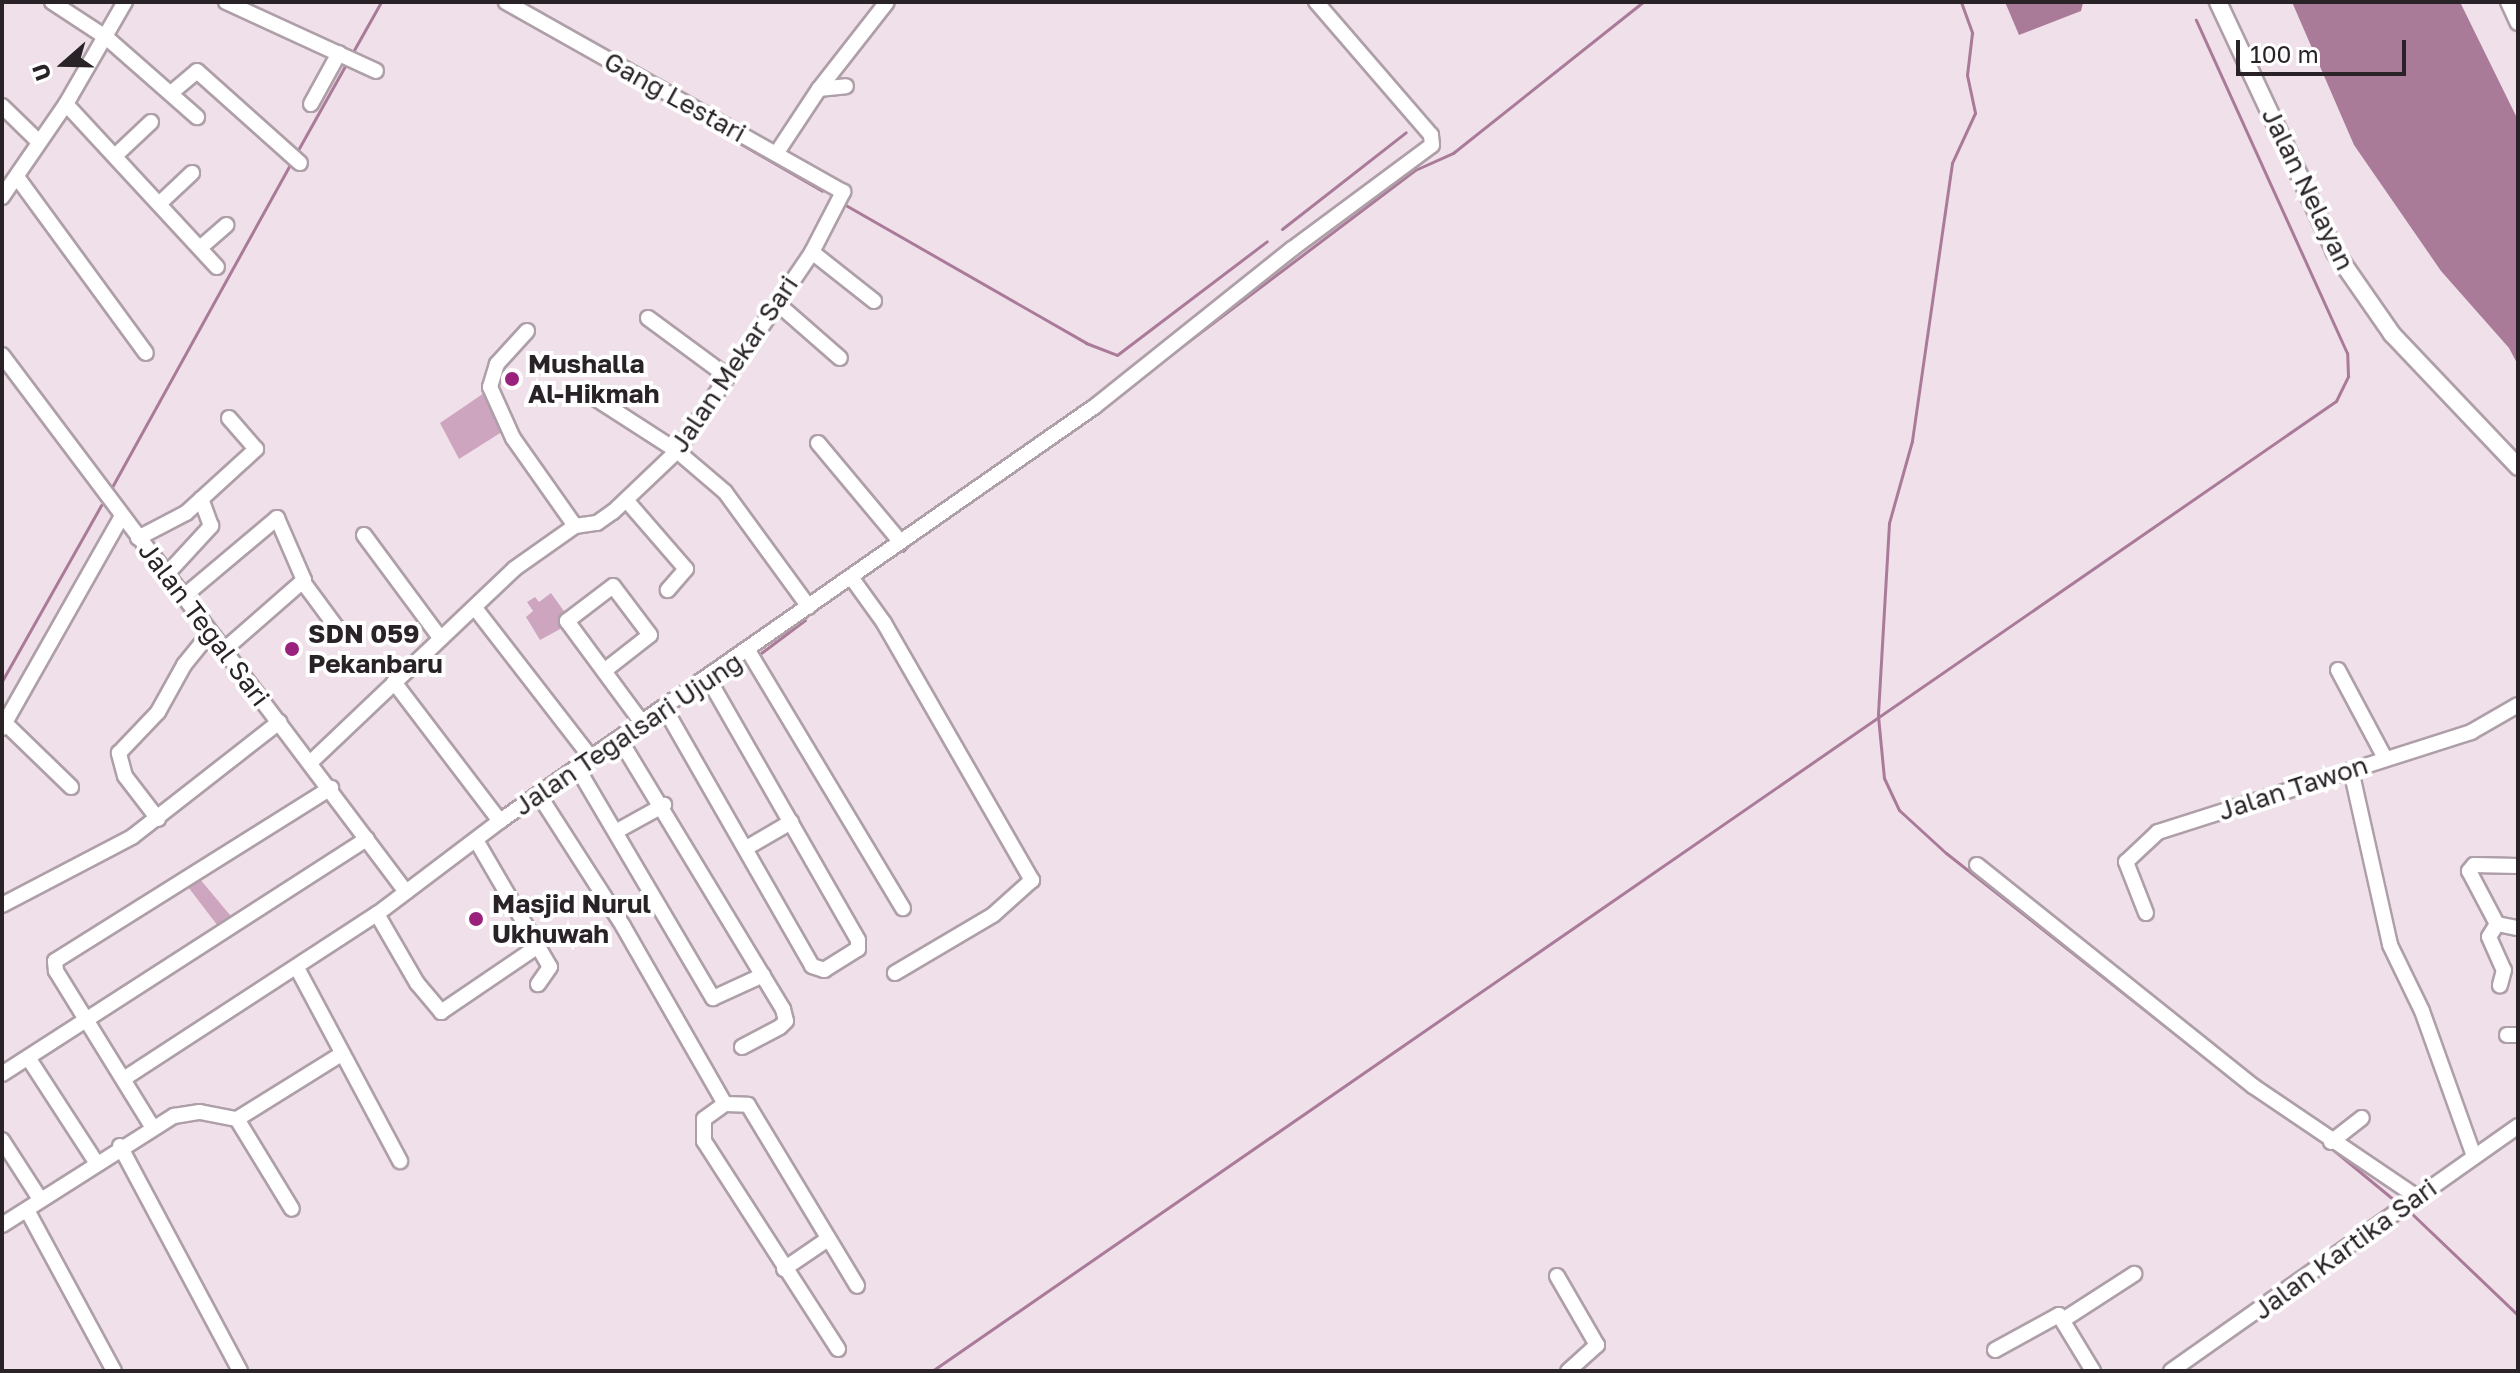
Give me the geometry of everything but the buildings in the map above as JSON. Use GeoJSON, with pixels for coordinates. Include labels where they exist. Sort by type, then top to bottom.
{"type":"FeatureCollection","features":[{"type":"Feature","properties":{"kind":"main road","name":"Jalan Nelayan"},"geometry":{"type":"LineString","coordinates":[[2218,2],[2335,252],[2392,334],[2518,467]]}},
{"type":"Feature","properties":{"kind":"street"},"geometry":{"type":"LineString","coordinates":[[52,2],[107,38],[197,117]]}},
{"type":"Feature","properties":{"kind":"street"},"geometry":{"type":"LineString","coordinates":[[2,197],[66,104],[107,38],[125,2]]}},
{"type":"Feature","properties":{"kind":"street"},"geometry":{"type":"LineString","coordinates":[[226,2],[376,71]]}},
{"type":"Feature","properties":{"kind":"street","name":"Gang Lestari"},"geometry":{"type":"LineString","coordinates":[[506,2],[843,192]]}},
{"type":"Feature","properties":{"kind":"street"},"geometry":{"type":"LineString","coordinates":[[776,154],[819,89],[887,2]]}},
{"type":"Feature","properties":{"kind":"street","name":"Jalan Tegalsari Ujung"},"geometry":{"type":"LineString","coordinates":[[125,1078],[377,914],[500,821],[709,680],[900,541],[1094,407],[1432,145],[1431,135],[1316,2]]}},
{"type":"Feature","properties":{"kind":"street"},"geometry":{"type":"LineString","coordinates":[[2508,2],[2517,21]]}},
{"type":"Feature","properties":{"kind":"street"},"geometry":{"type":"LineString","coordinates":[[311,104],[339,53]]}},
{"type":"Feature","properties":{"kind":"street"},"geometry":{"type":"LineString","coordinates":[[171,93],[197,71],[300,163]]}},
{"type":"Feature","properties":{"kind":"street"},"geometry":{"type":"LineString","coordinates":[[819,89],[846,86]]}},
{"type":"Feature","properties":{"kind":"street"},"geometry":{"type":"LineString","coordinates":[[66,104],[217,267]]}},
{"type":"Feature","properties":{"kind":"street"},"geometry":{"type":"LineString","coordinates":[[2,106],[38,141]]}},
{"type":"Feature","properties":{"kind":"street"},"geometry":{"type":"LineString","coordinates":[[116,155],[151,122]]}},
{"type":"Feature","properties":{"kind":"street"},"geometry":{"type":"LineString","coordinates":[[160,203],[192,173]]}},
{"type":"Feature","properties":{"kind":"street"},"geometry":{"type":"LineString","coordinates":[[17,177],[146,353]]}},
{"type":"Feature","properties":{"kind":"street","name":"Jalan Mekar Sari"},"geometry":{"type":"LineString","coordinates":[[312,761],[514,569],[575,526],[597,523],[627,501],[677,451],[812,252],[843,192]]}},
{"type":"Feature","properties":{"kind":"street"},"geometry":{"type":"LineString","coordinates":[[200,248],[226,225]]}},
{"type":"Feature","properties":{"kind":"street"},"geometry":{"type":"LineString","coordinates":[[812,252],[874,301]]}},
{"type":"Feature","properties":{"kind":"street"},"geometry":{"type":"LineString","coordinates":[[778,304],[840,358]]}},
{"type":"Feature","properties":{"kind":"street"},"geometry":{"type":"LineString","coordinates":[[648,318],[728,377]]}},
{"type":"Feature","properties":{"kind":"street"},"geometry":{"type":"LineString","coordinates":[[527,331],[497,364],[490,387],[513,438],[575,526]]}},
{"type":"Feature","properties":{"kind":"street","name":"Jalan Tegal Sari"},"geometry":{"type":"LineString","coordinates":[[2,355],[210,633],[312,761],[406,892]]}},
{"type":"Feature","properties":{"kind":"street"},"geometry":{"type":"LineString","coordinates":[[595,398],[677,451],[725,492],[809,607]]}},
{"type":"Feature","properties":{"kind":"street"},"geometry":{"type":"LineString","coordinates":[[138,538],[201,499],[256,449],[229,418]]}},
{"type":"Feature","properties":{"kind":"street"},"geometry":{"type":"LineString","coordinates":[[818,443],[900,541]]}},
{"type":"Feature","properties":{"kind":"street"},"geometry":{"type":"LineString","coordinates":[[166,575],[211,526],[201,499]]}},
{"type":"Feature","properties":{"kind":"street"},"geometry":{"type":"LineString","coordinates":[[627,501],[686,569],[668,590]]}},
{"type":"Feature","properties":{"kind":"street"},"geometry":{"type":"LineString","coordinates":[[71,787],[5,718],[122,516]]}},
{"type":"Feature","properties":{"kind":"street"},"geometry":{"type":"LineString","coordinates":[[183,597],[274,517],[305,575],[303,582],[224,650]]}},
{"type":"Feature","properties":{"kind":"street"},"geometry":{"type":"LineString","coordinates":[[364,535],[441,639]]}},
{"type":"Feature","properties":{"kind":"street"},"geometry":{"type":"LineString","coordinates":[[851,577],[884,623],[1032,880],[993,915],[895,973]]}},
{"type":"Feature","properties":{"kind":"street"},"geometry":{"type":"LineString","coordinates":[[303,582],[337,628],[349,636]]}},
{"type":"Feature","properties":{"kind":"street"},"geometry":{"type":"LineString","coordinates":[[604,671],[650,635],[613,586],[567,621],[643,724]]}},
{"type":"Feature","properties":{"kind":"street"},"geometry":{"type":"LineString","coordinates":[[475,608],[592,759]]}},
{"type":"Feature","properties":{"kind":"street"},"geometry":{"type":"LineString","coordinates":[[158,819],[125,776],[119,753],[158,712],[184,665],[210,633]]}},
{"type":"Feature","properties":{"kind":"street"},"geometry":{"type":"LineString","coordinates":[[749,652],[903,908]]}},
{"type":"Feature","properties":{"kind":"street"},"geometry":{"type":"LineString","coordinates":[[2338,670],[2385,758]]}},
{"type":"Feature","properties":{"kind":"street"},"geometry":{"type":"LineString","coordinates":[[665,709],[748,847],[812,966],[824,970],[859,945],[709,680]]}},
{"type":"Feature","properties":{"kind":"street"},"geometry":{"type":"LineString","coordinates":[[394,682],[500,821]]}},
{"type":"Feature","properties":{"kind":"street","name":"Jalan Tawon"},"geometry":{"type":"LineString","coordinates":[[2146,913],[2126,862],[2158,832],[2471,732],[2515,712]]}},
{"type":"Feature","properties":{"kind":"street"},"geometry":{"type":"LineString","coordinates":[[2,905],[158,819],[279,722]]}},
{"type":"Feature","properties":{"kind":"street"},"geometry":{"type":"LineString","coordinates":[[620,740],[664,805],[763,975],[786,1021],[742,1047]]}},
{"type":"Feature","properties":{"kind":"street"},"geometry":{"type":"LineString","coordinates":[[578,769],[713,998],[763,975]]}},
{"type":"Feature","properties":{"kind":"street"},"geometry":{"type":"LineString","coordinates":[[2351,770],[2390,945],[2422,1011],[2474,1156]]}},
{"type":"Feature","properties":{"kind":"street"},"geometry":{"type":"LineString","coordinates":[[151,1123],[55,967],[60,954],[331,788]]}},
{"type":"Feature","properties":{"kind":"street"},"geometry":{"type":"LineString","coordinates":[[539,795],[725,1104]]}},
{"type":"Feature","properties":{"kind":"street"},"geometry":{"type":"LineString","coordinates":[[617,831],[664,805]]}},
{"type":"Feature","properties":{"kind":"street"},"geometry":{"type":"LineString","coordinates":[[748,847],[791,822]]}},
{"type":"Feature","properties":{"kind":"street"},"geometry":{"type":"LineString","coordinates":[[2,1074],[87,1023],[367,839]]}},
{"type":"Feature","properties":{"kind":"street"},"geometry":{"type":"LineString","coordinates":[[476,840],[550,967],[538,984]]}},
{"type":"Feature","properties":{"kind":"street"},"geometry":{"type":"LineString","coordinates":[[1977,865],[2253,1086],[2331,1142],[2417,1197]]}},
{"type":"Feature","properties":{"kind":"street"},"geometry":{"type":"LineString","coordinates":[[2497,924],[2470,868],[2518,866]]}},
{"type":"Feature","properties":{"kind":"street"},"geometry":{"type":"LineString","coordinates":[[377,914],[417,983],[441,1012],[538,946]]}},
{"type":"Feature","properties":{"kind":"street"},"geometry":{"type":"LineString","coordinates":[[2497,924],[2518,928]]}},
{"type":"Feature","properties":{"kind":"street"},"geometry":{"type":"LineString","coordinates":[[2497,924],[2489,937],[2504,970],[2500,985]]}},
{"type":"Feature","properties":{"kind":"street"},"geometry":{"type":"LineString","coordinates":[[297,968],[340,1055],[400,1161]]}},
{"type":"Feature","properties":{"kind":"street"},"geometry":{"type":"LineString","coordinates":[[2,1225],[27,1210],[37,1194],[120,1146],[151,1123],[187,1113],[237,1119],[340,1055]]}},
{"type":"Feature","properties":{"kind":"street"},"geometry":{"type":"LineString","coordinates":[[29,1059],[94,1159]]}},
{"type":"Feature","properties":{"kind":"street"},"geometry":{"type":"LineString","coordinates":[[838,1349],[784,1269],[702,1135],[704,1119],[725,1104],[748,1105],[857,1286]]}},
{"type":"Feature","properties":{"kind":"street"},"geometry":{"type":"LineString","coordinates":[[2331,1142],[2362,1118]]}},
{"type":"Feature","properties":{"kind":"street"},"geometry":{"type":"LineString","coordinates":[[237,1119],[292,1209]]}},
{"type":"Feature","properties":{"kind":"street","name":"Jalan Kartika Sari"},"geometry":{"type":"LineString","coordinates":[[2171,1371],[2518,1126]]}},
{"type":"Feature","properties":{"kind":"street"},"geometry":{"type":"LineString","coordinates":[[2,1140],[37,1194]]}},
{"type":"Feature","properties":{"kind":"street"},"geometry":{"type":"LineString","coordinates":[[120,1146],[240,1371]]}},
{"type":"Feature","properties":{"kind":"street"},"geometry":{"type":"LineString","coordinates":[[27,1210],[114,1371]]}},
{"type":"Feature","properties":{"kind":"street"},"geometry":{"type":"LineString","coordinates":[[784,1269],[828,1239]]}},
{"type":"Feature","properties":{"kind":"street"},"geometry":{"type":"LineString","coordinates":[[2063,1320],[2134,1274]]}},
{"type":"Feature","properties":{"kind":"street"},"geometry":{"type":"LineString","coordinates":[[1557,1276],[1597,1345],[1568,1371]]}},
{"type":"Feature","properties":{"kind":"street"},"geometry":{"type":"LineString","coordinates":[[1995,1350],[2055,1315],[2063,1320],[2093,1371]]}},
{"type":"Feature","properties":{"kind":"shaded area"},"geometry":{"type":"Polygon","coordinates":[[[2005,2],[2083,3],[2081,11],[2019,35],[2005,2]]]}},
{"type":"Feature","properties":{"kind":"shaded area"},"geometry":{"type":"Polygon","coordinates":[[[2292,2],[2460,2],[2518,120],[2518,365],[2509,348],[2441,271],[2354,145],[2292,2]]]}},
{"type":"Feature","properties":{"kind":"shaded area"},"geometry":{"type":"Polygon","coordinates":[[[487,391],[505,430],[459,459],[440,423],[487,391]]]}},
{"type":"Feature","properties":{"kind":"shaded area"},"geometry":{"type":"Polygon","coordinates":[[[551,593],[566,614],[562,628],[540,640],[526,617],[533,611],[527,602],[535,597],[539,602],[551,593]]]}},
{"type":"Feature","properties":{"kind":"shaded area"},"geometry":{"type":"Polygon","coordinates":[[[199,878],[235,921],[221,930],[185,883],[199,878]]]}},
{"type":"Feature","properties":{"kind":"waterway"},"geometry":{"type":"LineString","coordinates":[[354,50],[381,2]]}},
{"type":"Feature","properties":{"kind":"waterway"},"geometry":{"type":"LineString","coordinates":[[1161,362],[1415,170],[1453,153],[1643,2]]}},
{"type":"Feature","properties":{"kind":"waterway"},"geometry":{"type":"LineString","coordinates":[[1961,2],[1972,33],[1967,75],[1975,113],[1952,163],[1912,441],[1889,523],[1878,716],[1884,778],[1899,810],[1946,853],[2211,1062]]}},
{"type":"Feature","properties":{"kind":"waterway"},"geometry":{"type":"LineString","coordinates":[[932,1371],[2336,401],[2348,376],[2347,353],[2196,20]]}},
{"type":"Feature","properties":{"kind":"waterway"},"geometry":{"type":"LineString","coordinates":[[298,150],[345,66]]}},
{"type":"Feature","properties":{"kind":"waterway"},"geometry":{"type":"LineString","coordinates":[[636,83],[822,191]]}},
{"type":"Feature","properties":{"kind":"waterway"},"geometry":{"type":"LineString","coordinates":[[1282,229],[1406,132]]}},
{"type":"Feature","properties":{"kind":"waterway"},"geometry":{"type":"LineString","coordinates":[[112,487],[289,166]]}},
{"type":"Feature","properties":{"kind":"waterway"},"geometry":{"type":"LineString","coordinates":[[842,203],[1086,343],[1117,355],[1267,241]]}},
{"type":"Feature","properties":{"kind":"waterway"},"geometry":{"type":"LineString","coordinates":[[2,681],[101,505]]}},
{"type":"Feature","properties":{"kind":"waterway"},"geometry":{"type":"LineString","coordinates":[[903,551],[912,542]]}},
{"type":"Feature","properties":{"kind":"waterway"},"geometry":{"type":"LineString","coordinates":[[761,653],[805,620]]}},
{"type":"Feature","properties":{"kind":"waterway"},"geometry":{"type":"LineString","coordinates":[[720,682],[745,664]]}},
{"type":"Feature","properties":{"kind":"waterway"},"geometry":{"type":"LineString","coordinates":[[2308,1132],[2325,1144]]}},
{"type":"Feature","properties":{"kind":"waterway"},"geometry":{"type":"LineString","coordinates":[[2331,1148],[2399,1204]]}},
{"type":"Feature","properties":{"kind":"waterway"},"geometry":{"type":"LineString","coordinates":[[2409,1211],[2518,1315]]}},
{"type":"Feature","properties":{"kind":"place","name":"Mushalla Al-Hikmah"},"geometry":{"type":"Point","coordinates":[512,379]}},
{"type":"Feature","properties":{"kind":"place","name":"SDN 059 Pekanbaru"},"geometry":{"type":"Point","coordinates":[292,649]}},
{"type":"Feature","properties":{"kind":"place","name":"Masjid Nurul Ukhuwah"},"geometry":{"type":"Point","coordinates":[476,919]}}]}
